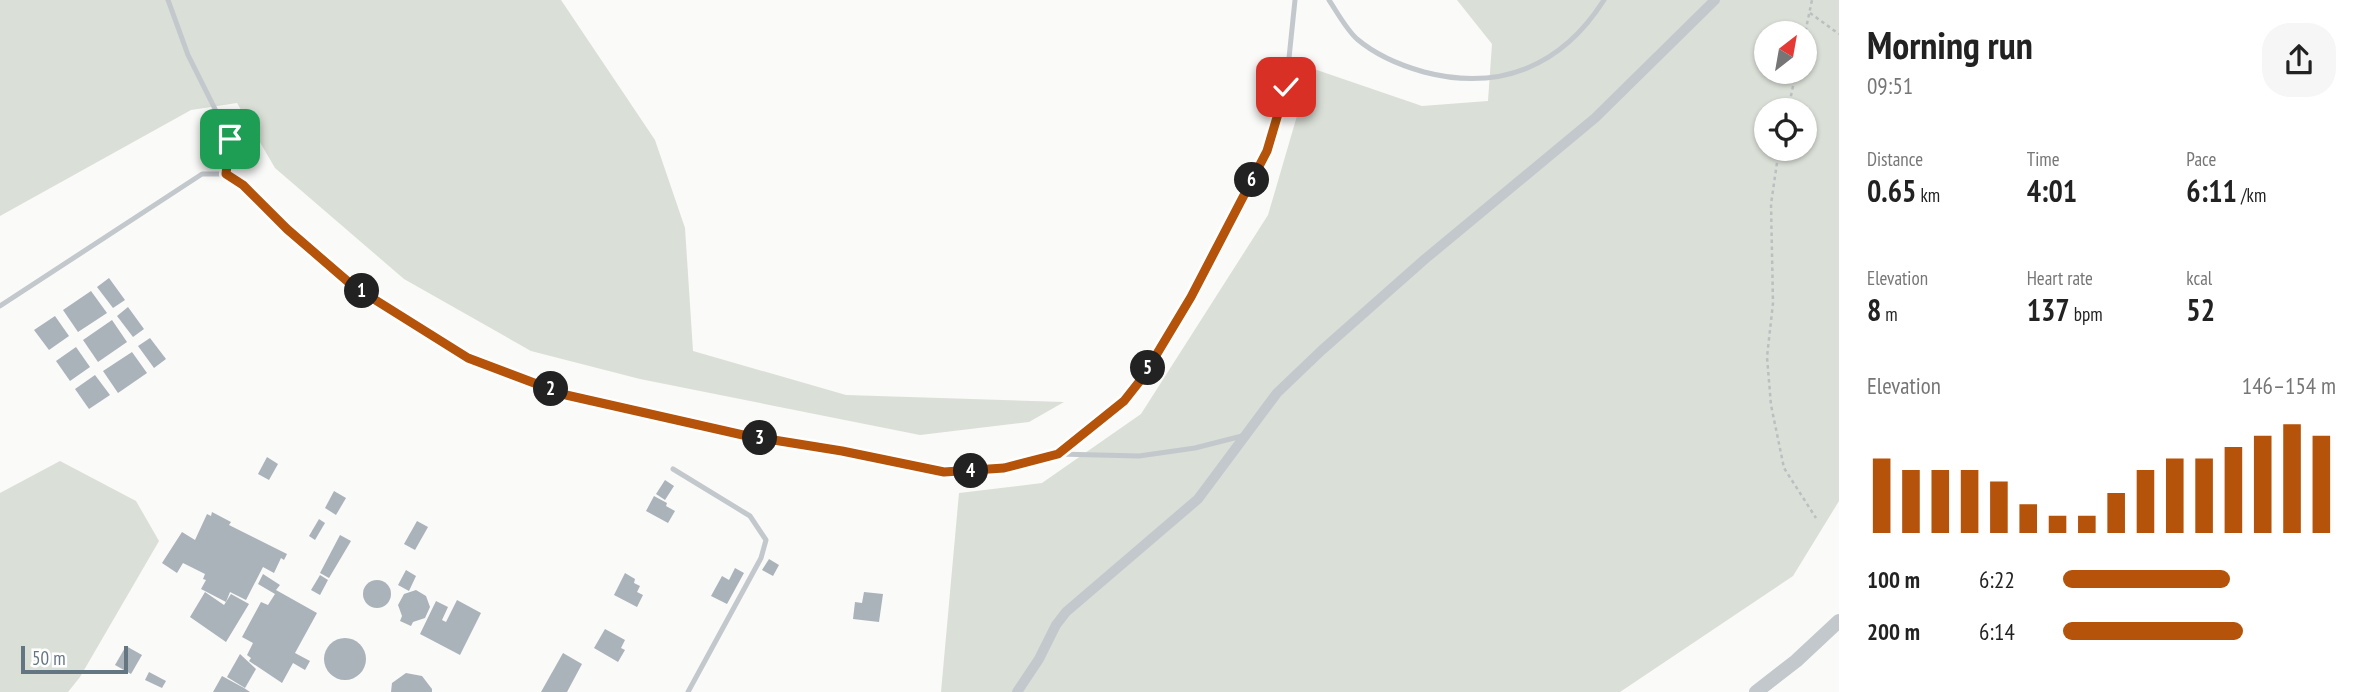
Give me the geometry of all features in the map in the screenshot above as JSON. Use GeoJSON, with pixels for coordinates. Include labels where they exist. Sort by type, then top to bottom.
{"type":"FeatureCollection","features":[{"type":"Feature","properties":{"kind":"street"},"geometry":{"type":"LineString","coordinates":[[1017,692],[1066,612],[1198,499],[1278,393],[1322,350],[1425,259],[1595,118],[1715,0]]}},
{"type":"Feature","properties":{"kind":"street"},"geometry":{"type":"LineString","coordinates":[[1756,692],[1796,661],[1839,621]]}},
{"type":"Feature","properties":{"kind":"lane"},"geometry":{"type":"LineString","coordinates":[[168,0],[188,55],[230,139],[226,174]]}},
{"type":"Feature","properties":{"kind":"lane"},"geometry":{"type":"LineString","coordinates":[[1058,454],[1124,401],[1143,377],[1191,297],[1250,184],[1267,151],[1286,87],[1294,0]]}},
{"type":"Feature","properties":{"kind":"lane"},"geometry":{"type":"LineString","coordinates":[[1328,0],[1356,38],[1394,64],[1452,79],[1499,78],[1535,64],[1568,44],[1591,21],[1604,0]]}},
{"type":"Feature","properties":{"kind":"lane"},"geometry":{"type":"LineString","coordinates":[[0,306],[202,174],[226,174],[243,185],[287,229],[353,286],[468,358],[566,395],[743,435],[842,451],[944,472],[1004,468],[1058,454],[1139,456],[1195,448],[1245,436]]}},
{"type":"Feature","properties":{"kind":"lane"},"geometry":{"type":"LineString","coordinates":[[673,469],[750,516],[766,540],[761,558],[688,692]]}},
{"type":"Feature","properties":{"kind":"path"},"geometry":{"type":"LineString","coordinates":[[1808,21],[1812,0]]}},
{"type":"Feature","properties":{"kind":"path"},"geometry":{"type":"LineString","coordinates":[[1810,13],[1839,34]]}},
{"type":"Feature","properties":{"kind":"path"},"geometry":{"type":"LineString","coordinates":[[1777,161],[1772,204],[1773,303],[1767,357],[1771,405],[1784,468],[1816,518]]}},
{"type":"Feature","properties":{"kind":"shaded area"},"geometry":{"type":"Polygon","coordinates":[[[0,0],[561,0],[655,140],[685,228],[693,351],[846,395],[1064,402],[1029,422],[920,435],[640,379],[531,351],[404,279],[275,168],[237,103],[191,110],[0,216],[0,0]]]}},
{"type":"Feature","properties":{"kind":"shaded area"},"geometry":{"type":"Polygon","coordinates":[[[1457,0],[1839,0],[1839,501],[1793,576],[1620,692],[941,692],[959,493],[1042,483],[1141,414],[1268,215],[1311,68],[1422,106],[1488,101],[1492,44],[1457,0]]]}},
{"type":"Feature","properties":{"kind":"shaded area"},"geometry":{"type":"Polygon","coordinates":[[[60,461],[136,501],[159,541],[80,677],[68,692],[0,692],[0,493],[60,461]]]}},
{"type":"Feature","properties":{"kind":"building"},"geometry":{"type":"Polygon","coordinates":[[[109,278],[125,300],[113,308],[97,287],[109,278]]]}},
{"type":"Feature","properties":{"kind":"building"},"geometry":{"type":"Polygon","coordinates":[[[91,291],[107,313],[78,332],[63,310],[91,291]]]}},
{"type":"Feature","properties":{"kind":"building"},"geometry":{"type":"Polygon","coordinates":[[[128,307],[144,329],[133,337],[117,316],[128,307]]]}},
{"type":"Feature","properties":{"kind":"building"},"geometry":{"type":"Polygon","coordinates":[[[55,316],[69,336],[49,350],[34,330],[55,316]]]}},
{"type":"Feature","properties":{"kind":"building"},"geometry":{"type":"Polygon","coordinates":[[[112,320],[127,342],[98,362],[83,340],[112,320]]]}},
{"type":"Feature","properties":{"kind":"building"},"geometry":{"type":"Polygon","coordinates":[[[150,338],[166,359],[154,368],[138,346],[150,338]]]}},
{"type":"Feature","properties":{"kind":"building"},"geometry":{"type":"Polygon","coordinates":[[[76,347],[90,367],[70,381],[56,361],[76,347]]]}},
{"type":"Feature","properties":{"kind":"building"},"geometry":{"type":"Polygon","coordinates":[[[132,352],[147,373],[118,393],[103,371],[132,352]]]}},
{"type":"Feature","properties":{"kind":"building"},"geometry":{"type":"Polygon","coordinates":[[[95,375],[110,395],[89,409],[75,389],[95,375]]]}},
{"type":"Feature","properties":{"kind":"building"},"geometry":{"type":"Polygon","coordinates":[[[267,457],[278,464],[269,480],[258,474],[267,457]]]}},
{"type":"Feature","properties":{"kind":"building"},"geometry":{"type":"Polygon","coordinates":[[[665,480],[674,486],[665,500],[656,494],[665,480]]]}},
{"type":"Feature","properties":{"kind":"building"},"geometry":{"type":"Polygon","coordinates":[[[334,491],[346,498],[336,515],[325,508],[334,491]]]}},
{"type":"Feature","properties":{"kind":"building"},"geometry":{"type":"Polygon","coordinates":[[[654,496],[675,511],[668,523],[646,511],[654,496]]]}},
{"type":"Feature","properties":{"kind":"building"},"geometry":{"type":"Polygon","coordinates":[[[212,512],[231,522],[229,525],[287,554],[284,560],[281,558],[274,573],[263,567],[246,600],[230,592],[226,602],[201,589],[206,580],[203,579],[205,574],[183,563],[177,573],[162,563],[182,532],[195,540],[207,514],[211,516],[212,512]]]}},
{"type":"Feature","properties":{"kind":"building"},"geometry":{"type":"Polygon","coordinates":[[[319,519],[325,523],[315,540],[309,536],[319,519]]]}},
{"type":"Feature","properties":{"kind":"building"},"geometry":{"type":"Polygon","coordinates":[[[417,521],[428,527],[415,550],[404,544],[417,521]]]}},
{"type":"Feature","properties":{"kind":"building"},"geometry":{"type":"Polygon","coordinates":[[[340,535],[351,541],[329,578],[320,573],[340,535]]]}},
{"type":"Feature","properties":{"kind":"building"},"geometry":{"type":"Polygon","coordinates":[[[769,559],[779,565],[773,576],[762,570],[769,559]]]}},
{"type":"Feature","properties":{"kind":"building"},"geometry":{"type":"Polygon","coordinates":[[[735,568],[744,573],[727,604],[711,596],[722,576],[729,580],[735,568]]]}},
{"type":"Feature","properties":{"kind":"building"},"geometry":{"type":"Polygon","coordinates":[[[406,570],[416,576],[409,591],[398,585],[406,570]]]}},
{"type":"Feature","properties":{"kind":"building"},"geometry":{"type":"Polygon","coordinates":[[[625,573],[640,586],[637,592],[643,595],[637,607],[614,595],[625,573]]]}},
{"type":"Feature","properties":{"kind":"building"},"geometry":{"type":"Polygon","coordinates":[[[263,574],[280,585],[276,590],[317,613],[295,653],[310,661],[305,670],[293,663],[282,683],[249,661],[251,658],[247,655],[253,643],[242,637],[261,602],[268,605],[275,594],[258,584],[263,574]]]}},
{"type":"Feature","properties":{"kind":"building"},"geometry":{"type":"Polygon","coordinates":[[[320,575],[328,580],[320,595],[311,590],[320,575]]]}},
{"type":"Feature","properties":{"kind":"building"},"geometry":{"type":"Polygon","coordinates":[[[377,580],[387,584],[391,594],[387,604],[377,608],[367,604],[363,594],[367,584],[377,580]]]}},
{"type":"Feature","properties":{"kind":"building"},"geometry":{"type":"Polygon","coordinates":[[[416,590],[426,596],[430,607],[425,618],[413,622],[411,626],[400,621],[402,616],[398,605],[404,594],[416,590]]]}},
{"type":"Feature","properties":{"kind":"building"},"geometry":{"type":"Polygon","coordinates":[[[205,592],[224,605],[231,594],[249,604],[226,642],[190,617],[205,592]]]}},
{"type":"Feature","properties":{"kind":"building"},"geometry":{"type":"Polygon","coordinates":[[[864,592],[883,594],[879,622],[853,619],[855,602],[862,603],[864,592]]]}},
{"type":"Feature","properties":{"kind":"building"},"geometry":{"type":"Polygon","coordinates":[[[457,600],[481,613],[460,655],[420,634],[436,601],[448,607],[442,620],[446,622],[457,600]]]}},
{"type":"Feature","properties":{"kind":"building"},"geometry":{"type":"Polygon","coordinates":[[[605,629],[625,640],[621,648],[625,650],[618,662],[594,648],[605,629]]]}},
{"type":"Feature","properties":{"kind":"building"},"geometry":{"type":"Polygon","coordinates":[[[345,638],[360,644],[366,659],[360,674],[345,680],[330,674],[324,659],[330,644],[345,638]]]}},
{"type":"Feature","properties":{"kind":"building"},"geometry":{"type":"Polygon","coordinates":[[[126,646],[142,655],[131,674],[115,665],[126,646]]]}},
{"type":"Feature","properties":{"kind":"building"},"geometry":{"type":"Polygon","coordinates":[[[563,653],[582,664],[567,692],[541,692],[563,653]]]}},
{"type":"Feature","properties":{"kind":"building"},"geometry":{"type":"Polygon","coordinates":[[[240,654],[256,669],[245,688],[227,677],[240,654]]]}},
{"type":"Feature","properties":{"kind":"building"},"geometry":{"type":"Polygon","coordinates":[[[149,672],[166,681],[162,688],[145,680],[149,672]]]}},
{"type":"Feature","properties":{"kind":"building"},"geometry":{"type":"Polygon","coordinates":[[[406,673],[422,676],[432,692],[391,692],[392,683],[406,673]]]}},
{"type":"Feature","properties":{"kind":"building"},"geometry":{"type":"Polygon","coordinates":[[[222,676],[244,688],[250,692],[213,692],[222,676]]]}},
{"type":"Feature","properties":{"kind":"route"},"geometry":{"type":"LineString","coordinates":[[230,139],[226,174],[243,185],[287,229],[353,286],[468,358],[566,395],[743,435],[842,451],[944,472],[1004,468],[1058,454],[1124,401],[1143,377],[1191,297],[1267,151],[1286,87]]}}]}
